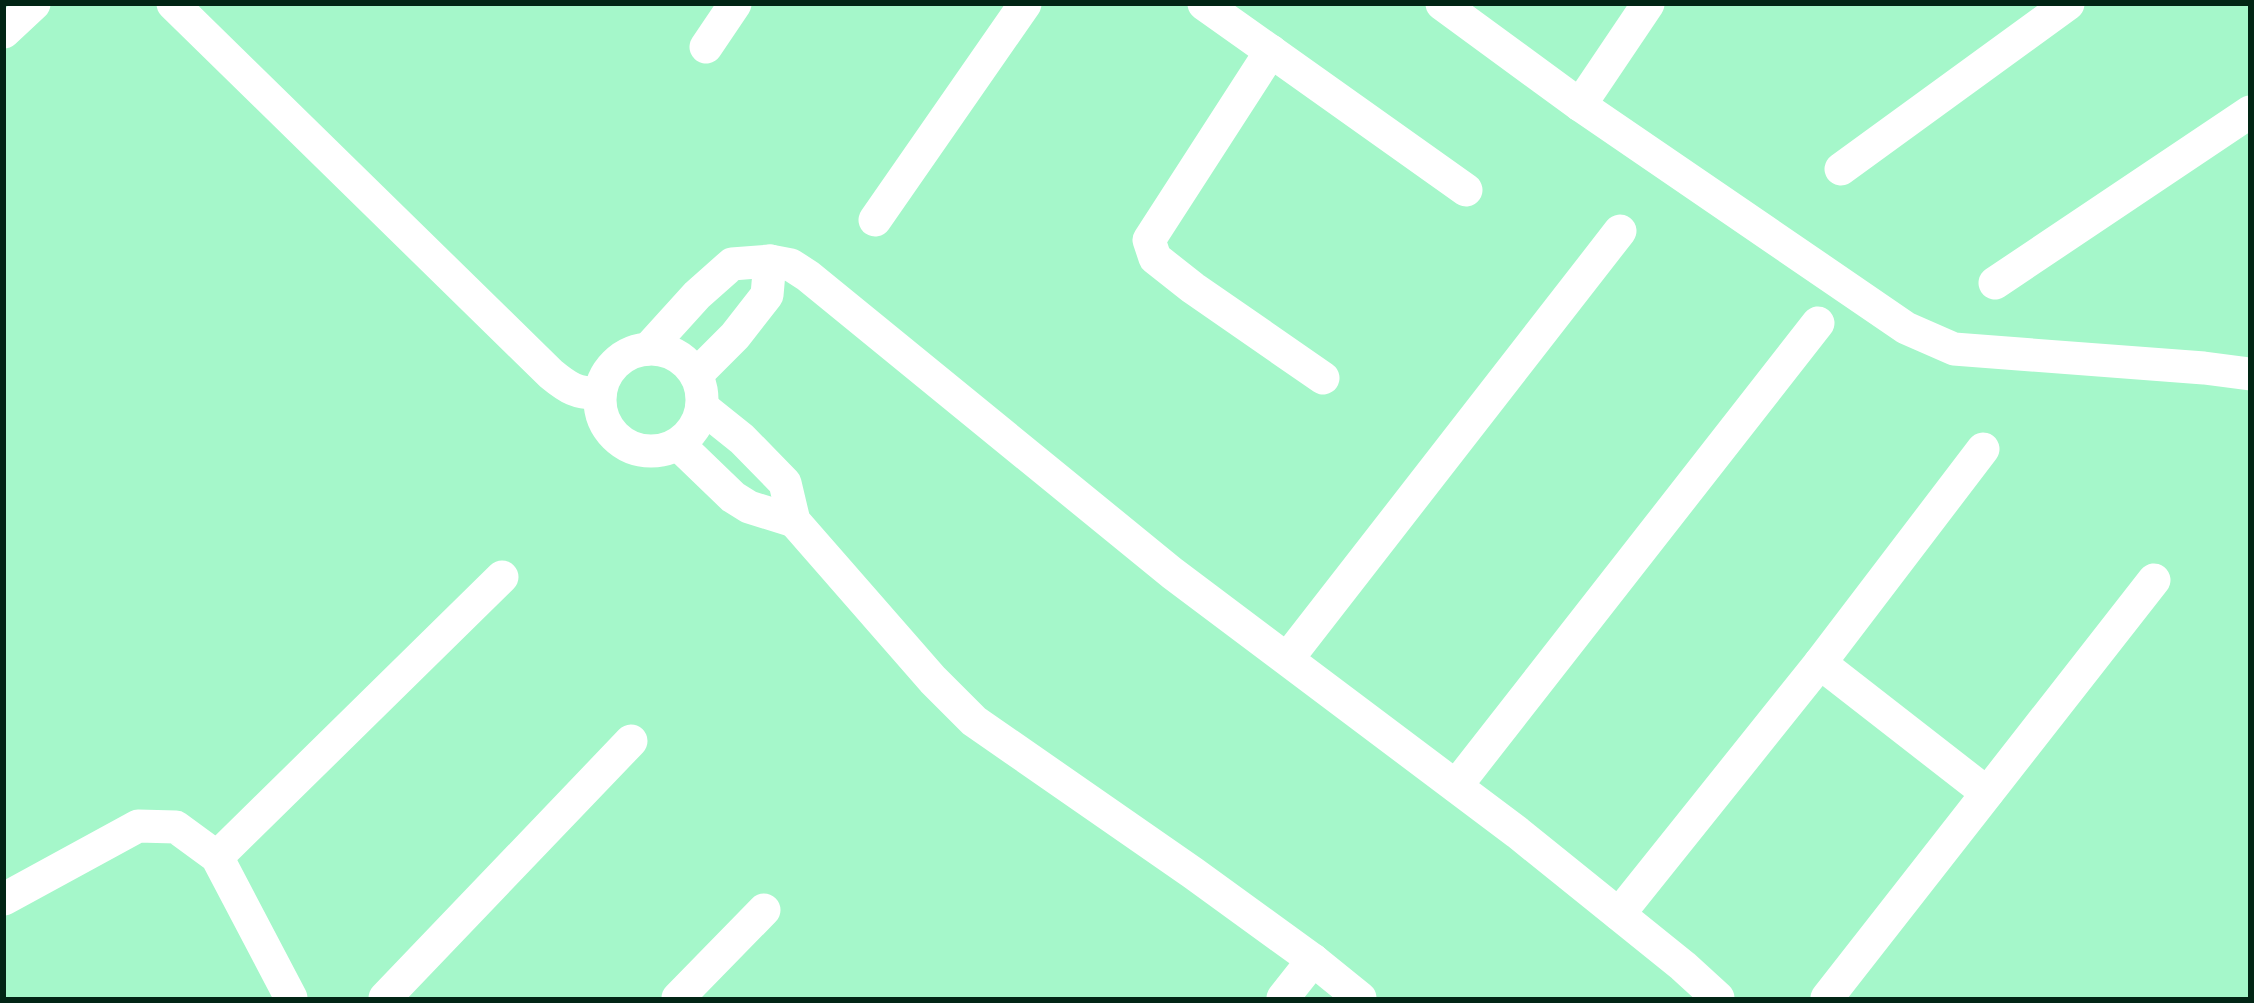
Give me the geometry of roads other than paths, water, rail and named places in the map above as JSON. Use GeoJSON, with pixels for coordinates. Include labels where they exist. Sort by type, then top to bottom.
{"type":"FeatureCollection","features":[{"type":"Feature","properties":{"kind":"street"},"geometry":{"type":"LineString","coordinates":[[4,32],[34,4]]}},
{"type":"Feature","properties":{"kind":"street"},"geometry":{"type":"LineString","coordinates":[[173,4],[551,374],[569,390],[582,394],[600,393]]}},
{"type":"Feature","properties":{"kind":"street"},"geometry":{"type":"LineString","coordinates":[[706,47],[735,4]]}},
{"type":"Feature","properties":{"kind":"street"},"geometry":{"type":"LineString","coordinates":[[875,220],[1025,4]]}},
{"type":"Feature","properties":{"kind":"street"},"geometry":{"type":"LineString","coordinates":[[1204,4],[1466,190]]}},
{"type":"Feature","properties":{"kind":"street"},"geometry":{"type":"LineString","coordinates":[[1442,4],[1580,105],[1906,328],[1954,349],[2204,368],[2250,374]]}},
{"type":"Feature","properties":{"kind":"street"},"geometry":{"type":"LineString","coordinates":[[1580,105],[1648,4]]}},
{"type":"Feature","properties":{"kind":"street"},"geometry":{"type":"LineString","coordinates":[[1841,169],[2068,4]]}},
{"type":"Feature","properties":{"kind":"street"},"geometry":{"type":"LineString","coordinates":[[1271,51],[1149,240],[1155,258],[1323,378]]}},
{"type":"Feature","properties":{"kind":"street"},"geometry":{"type":"LineString","coordinates":[[1995,283],[2250,112]]}},
{"type":"Feature","properties":{"kind":"street"},"geometry":{"type":"LineString","coordinates":[[1288,657],[1620,231]]}},
{"type":"Feature","properties":{"kind":"street"},"geometry":{"type":"LineString","coordinates":[[648,349],[697,295],[732,264],[770,261],[791,265],[808,276],[1172,573],[1288,657],[1619,914],[1711,990],[1718,999]]}},
{"type":"Feature","properties":{"kind":"street"},"geometry":{"type":"LineString","coordinates":[[696,375],[735,336],[767,295],[770,261]]}},
{"type":"Feature","properties":{"kind":"street"},"geometry":{"type":"LineString","coordinates":[[1456,786],[1818,323]]}},
{"type":"Feature","properties":{"kind":"street"},"geometry":{"type":"LineString","coordinates":[[648,349],[667,351],[683,360],[696,375],[702,390],[702,407],[694,428],[678,444],[655,452],[633,449],[613,436],[602,417],[600,393],[609,372],[626,356],[648,349]]}},
{"type":"Feature","properties":{"kind":"street"},"geometry":{"type":"LineString","coordinates":[[702,407],[742,439],[785,483],[794,521],[933,680],[974,721],[1193,873],[1313,960],[1360,999]]}},
{"type":"Feature","properties":{"kind":"street"},"geometry":{"type":"LineString","coordinates":[[678,444],[733,497],[749,507],[794,521]]}},
{"type":"Feature","properties":{"kind":"street"},"geometry":{"type":"LineString","coordinates":[[1619,914],[1820,663],[1983,449]]}},
{"type":"Feature","properties":{"kind":"street"},"geometry":{"type":"LineString","coordinates":[[217,857],[502,577]]}},
{"type":"Feature","properties":{"kind":"street"},"geometry":{"type":"LineString","coordinates":[[1827,999],[2154,580]]}},
{"type":"Feature","properties":{"kind":"street"},"geometry":{"type":"LineString","coordinates":[[1820,663],[1987,794]]}},
{"type":"Feature","properties":{"kind":"street"},"geometry":{"type":"LineString","coordinates":[[385,999],[631,741]]}},
{"type":"Feature","properties":{"kind":"street"},"geometry":{"type":"LineString","coordinates":[[4,899],[138,826],[176,827],[217,857],[291,999]]}},
{"type":"Feature","properties":{"kind":"street"},"geometry":{"type":"LineString","coordinates":[[678,999],[764,910]]}},
{"type":"Feature","properties":{"kind":"street"},"geometry":{"type":"LineString","coordinates":[[1283,999],[1313,960]]}}]}
